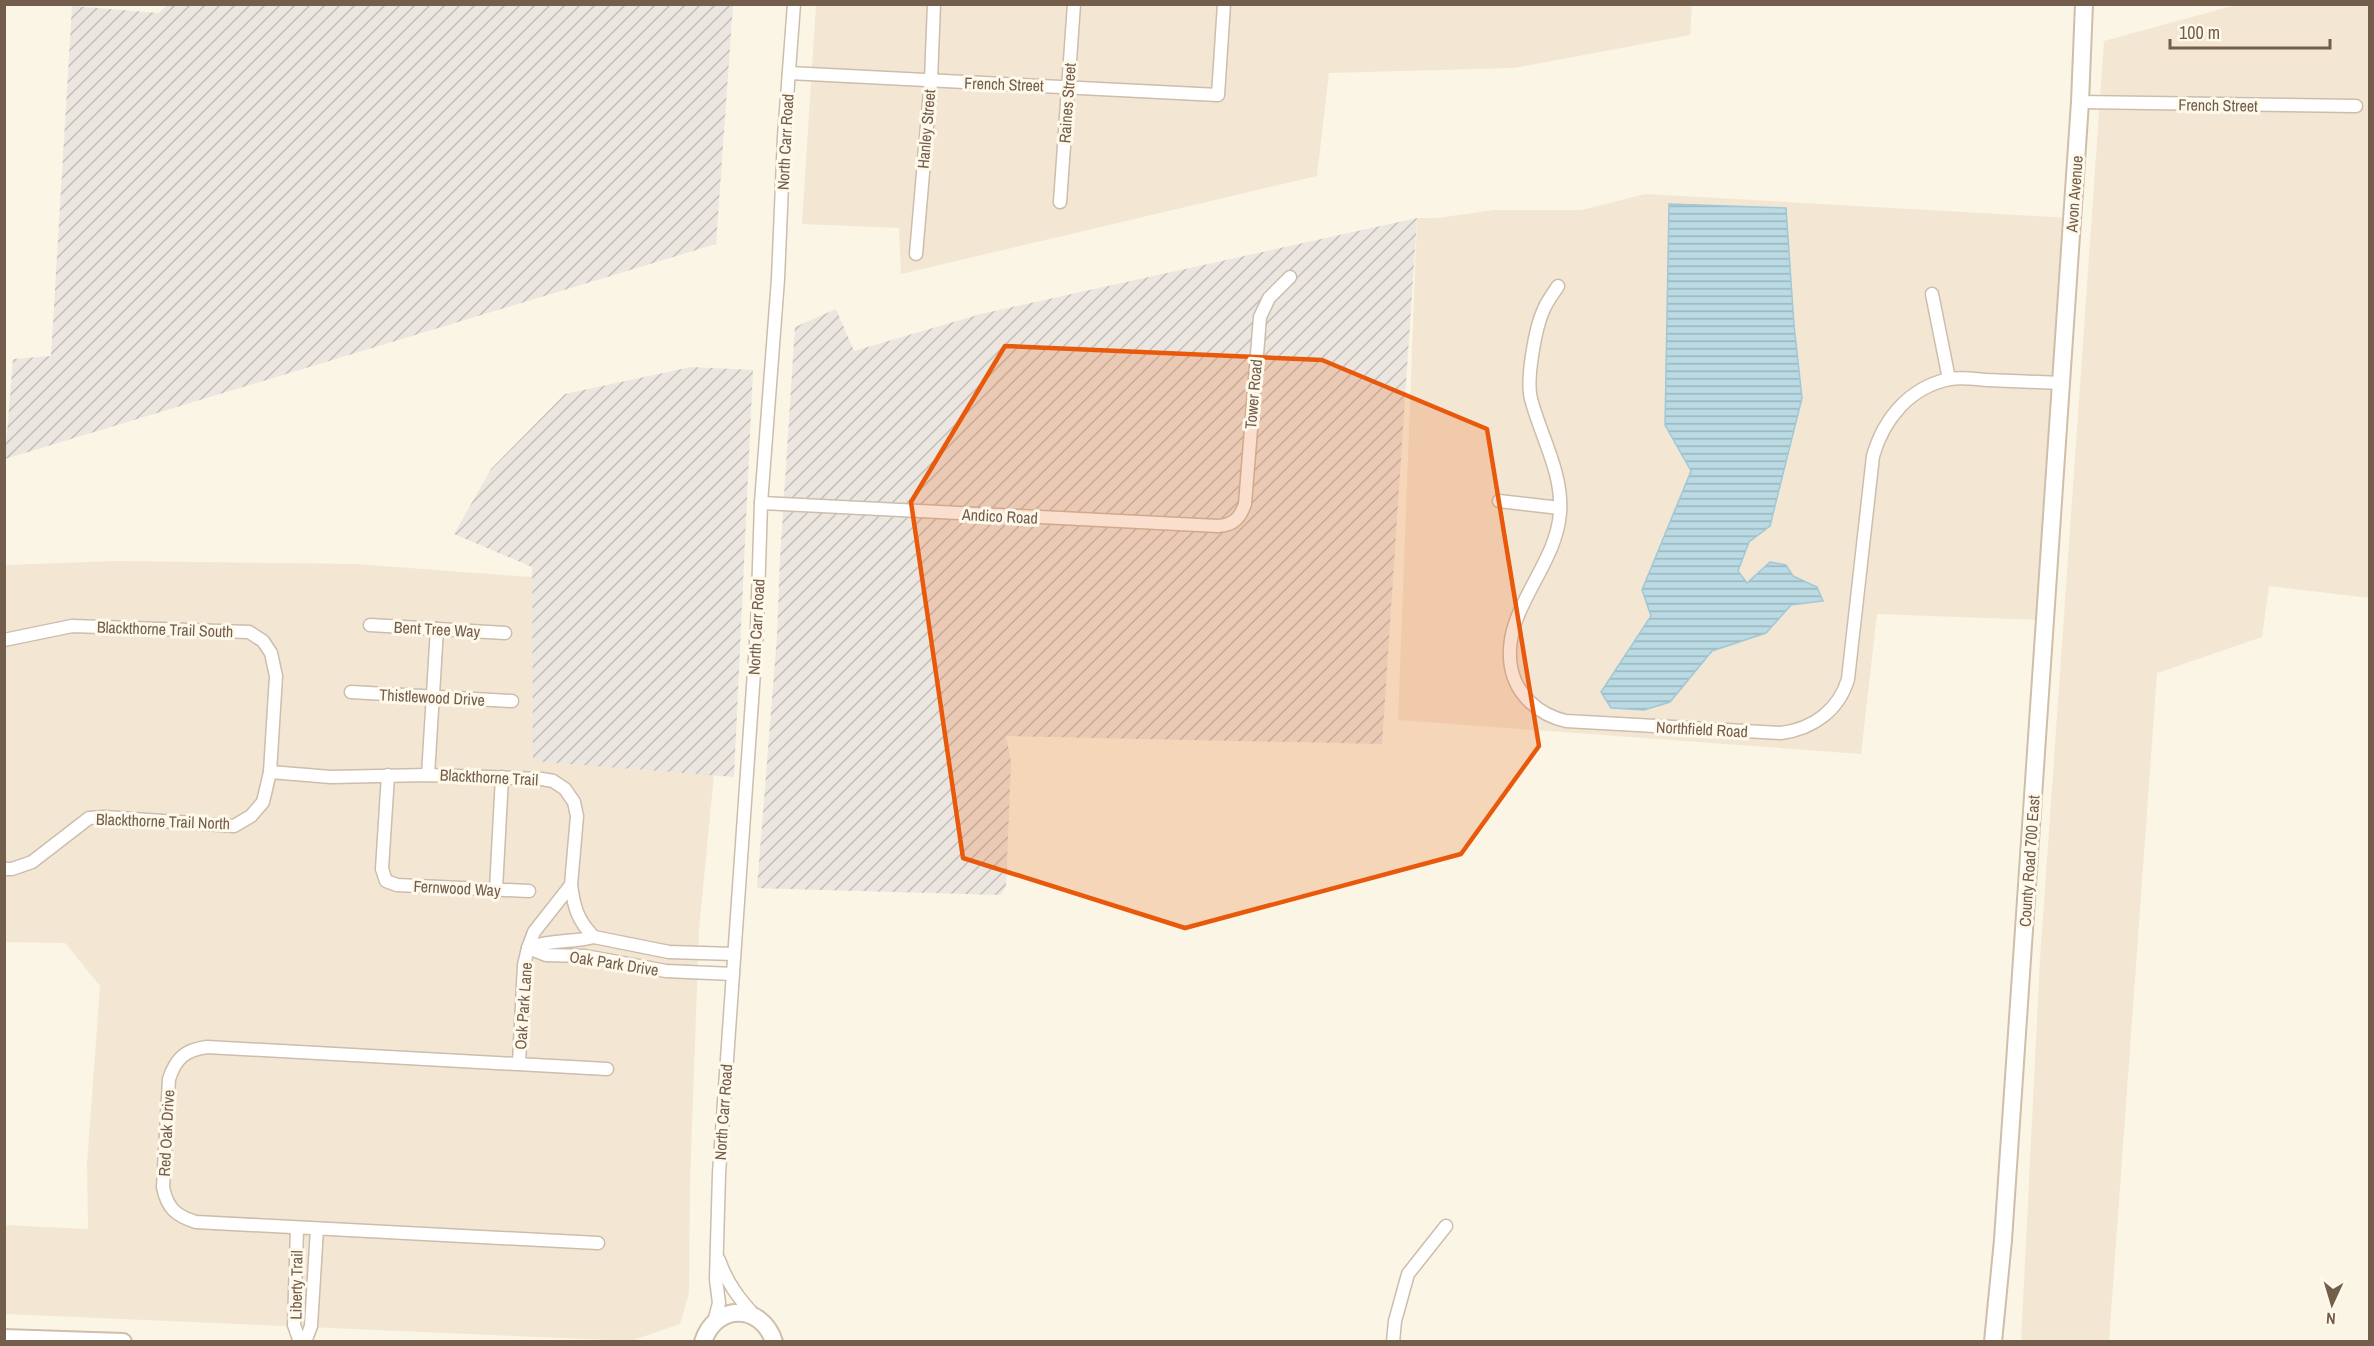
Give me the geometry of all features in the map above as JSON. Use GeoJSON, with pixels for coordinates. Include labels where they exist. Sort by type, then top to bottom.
{"type":"FeatureCollection","features":[{"type":"Feature","properties":{"kind":"main road","name":"Avon Avenue"},"geometry":{"type":"LineString","coordinates":[[2061,383],[2080,102],[2084,4]]}},
{"type":"Feature","properties":{"kind":"main road","name":"County Road 700 East"},"geometry":{"type":"LineString","coordinates":[[1994,1341],[2004,1228],[2061,383]]}},
{"type":"Feature","properties":{"kind":"main road"},"geometry":{"type":"LineString","coordinates":[[691,1341],[708,1332],[723,1316],[745,1313],[765,1324],[774,1341]]}},
{"type":"Feature","properties":{"kind":"main road"},"geometry":{"type":"LineString","coordinates":[[4,1338],[123,1341]]}},
{"type":"Feature","properties":{"kind":"street","name":"North Carr Road"},"geometry":{"type":"LineString","coordinates":[[708,1332],[719,1302],[716,1250],[719,1174],[757,629],[761,503],[778,279],[784,137],[794,4]]}},
{"type":"Feature","properties":{"kind":"street","name":"Hanley Street"},"geometry":{"type":"LineString","coordinates":[[916,254],[931,80],[934,4]]}},
{"type":"Feature","properties":{"kind":"street","name":"Raines Street"},"geometry":{"type":"LineString","coordinates":[[1060,202],[1074,4]]}},
{"type":"Feature","properties":{"kind":"street","name":"French Street"},"geometry":{"type":"LineString","coordinates":[[789,73],[1218,95],[1224,4]]}},
{"type":"Feature","properties":{"kind":"street","name":"French Street"},"geometry":{"type":"LineString","coordinates":[[2080,102],[2356,106]]}},
{"type":"Feature","properties":{"kind":"street","name":"Tower Road"},"geometry":{"type":"LineString","coordinates":[[1237,520],[1245,504],[1260,317],[1269,298],[1290,277]]}},
{"type":"Feature","properties":{"kind":"street","name":"Northfield Road"},"geometry":{"type":"LineString","coordinates":[[1558,286],[1543,310],[1529,369],[1530,397],[1557,477],[1560,508],[1557,533],[1552,549],[1520,611],[1509,646],[1511,670],[1516,683],[1532,705],[1557,719],[1579,723],[1781,733],[1800,729],[1817,721],[1841,697],[1848,679],[1873,456],[1884,426],[1903,402],[1927,387],[1950,379],[2061,383]]}},
{"type":"Feature","properties":{"kind":"street"},"geometry":{"type":"LineString","coordinates":[[1932,294],[1950,379]]}},
{"type":"Feature","properties":{"kind":"street"},"geometry":{"type":"LineString","coordinates":[[1499,501],[1560,508]]}},
{"type":"Feature","properties":{"kind":"street","name":"Andico Road"},"geometry":{"type":"LineString","coordinates":[[761,503],[1218,526],[1237,520]]}},
{"type":"Feature","properties":{"kind":"street","name":"Bent Tree Way"},"geometry":{"type":"LineString","coordinates":[[370,625],[505,633]]}},
{"type":"Feature","properties":{"kind":"street","name":"Blackthorne Trail South"},"geometry":{"type":"LineString","coordinates":[[4,640],[72,626],[249,632],[263,641],[271,653],[276,676],[270,772]]}},
{"type":"Feature","properties":{"kind":"street"},"geometry":{"type":"LineString","coordinates":[[428,775],[437,629]]}},
{"type":"Feature","properties":{"kind":"street","name":"Thistlewood Drive"},"geometry":{"type":"LineString","coordinates":[[351,692],[512,701]]}},
{"type":"Feature","properties":{"kind":"street","name":"Blackthorne Trail"},"geometry":{"type":"LineString","coordinates":[[270,772],[331,777],[388,775],[502,777],[553,782],[565,789],[574,802],[577,816],[571,885]]}},
{"type":"Feature","properties":{"kind":"street","name":"Blackthorne Trail North"},"geometry":{"type":"LineString","coordinates":[[4,869],[12,869],[33,862],[89,818],[234,826],[251,816],[263,802],[270,772]]}},
{"type":"Feature","properties":{"kind":"street","name":"Fernwood Way"},"geometry":{"type":"LineString","coordinates":[[388,775],[382,869],[386,881],[397,885],[529,891]]}},
{"type":"Feature","properties":{"kind":"street"},"geometry":{"type":"LineString","coordinates":[[496,889],[502,777]]}},
{"type":"Feature","properties":{"kind":"street"},"geometry":{"type":"LineString","coordinates":[[528,948],[534,932],[571,885]]}},
{"type":"Feature","properties":{"kind":"street","name":"Oak Park Drive"},"geometry":{"type":"LineString","coordinates":[[571,885],[578,920],[594,937]]}},
{"type":"Feature","properties":{"kind":"street","name":"Oak Park Drive"},"geometry":{"type":"LineString","coordinates":[[528,948],[545,942],[583,940],[594,937],[669,952],[734,954]]}},
{"type":"Feature","properties":{"kind":"street","name":"Oak Park Drive"},"geometry":{"type":"LineString","coordinates":[[528,948],[546,955],[585,956],[666,971],[733,974]]}},
{"type":"Feature","properties":{"kind":"street","name":"Oak Park Lane"},"geometry":{"type":"LineString","coordinates":[[519,1063],[524,965],[528,948]]}},
{"type":"Feature","properties":{"kind":"street","name":"Red Oak Drive"},"geometry":{"type":"LineString","coordinates":[[598,1243],[196,1222],[182,1218],[166,1201],[164,1188],[169,1079],[173,1067],[183,1055],[192,1049],[207,1047],[607,1069]]}},
{"type":"Feature","properties":{"kind":"street"},"geometry":{"type":"LineString","coordinates":[[1393,1341],[1395,1321],[1408,1274],[1446,1226]]}},
{"type":"Feature","properties":{"kind":"street","name":"Liberty Trail"},"geometry":{"type":"LineString","coordinates":[[297,1228],[294,1324],[300,1341]]}},
{"type":"Feature","properties":{"kind":"street"},"geometry":{"type":"LineString","coordinates":[[305,1341],[311,1326],[317,1229]]}},
{"type":"Feature","properties":{"kind":"street","name":"North Carr Road"},"geometry":{"type":"LineString","coordinates":[[716,1250],[728,1282],[756,1317]]}},
{"type":"Feature","properties":{"kind":"highlighted area"},"geometry":{"type":"Polygon","coordinates":[[[1005,346],[1322,360],[1487,429],[1539,746],[1461,854],[1185,928],[963,858],[911,502],[1005,346]]]}},
{"type":"Feature","properties":{"kind":"shaded area"},"geometry":{"type":"Polygon","coordinates":[[[167,5],[733,5],[716,244],[5,459],[13,359],[51,356],[72,6],[159,13],[167,5]]]}},
{"type":"Feature","properties":{"kind":"shaded area"},"geometry":{"type":"Polygon","coordinates":[[[816,5],[1692,5],[1690,35],[1514,68],[1329,73],[1317,176],[901,274],[899,228],[802,224],[816,5]]]}},
{"type":"Feature","properties":{"kind":"shaded area"},"geometry":{"type":"Polygon","coordinates":[[[2236,5],[2369,5],[2369,598],[2269,586],[2262,637],[2157,673],[2109,1341],[2021,1342],[2040,960],[2104,41],[2236,5]]]}},
{"type":"Feature","properties":{"kind":"shaded area"},"geometry":{"type":"Polygon","coordinates":[[[1645,194],[2071,218],[2043,620],[1877,614],[1861,754],[1398,720],[1417,218],[1437,218],[1494,210],[1582,210],[1645,194]]]}},
{"type":"Feature","properties":{"kind":"shaded area"},"geometry":{"type":"Polygon","coordinates":[[[1417,218],[1382,744],[1006,736],[1011,762],[1006,886],[1001,895],[757,888],[777,636],[795,327],[836,309],[854,351],[981,314],[1417,218]]]}},
{"type":"Feature","properties":{"kind":"shaded area"},"geometry":{"type":"Polygon","coordinates":[[[691,367],[753,370],[734,777],[533,761],[532,567],[454,534],[491,469],[565,394],[691,367]]]}},
{"type":"Feature","properties":{"kind":"shaded area"},"geometry":{"type":"Polygon","coordinates":[[[117,561],[356,564],[532,577],[534,760],[714,775],[699,929],[690,1183],[689,1293],[680,1324],[631,1341],[5,1314],[5,1225],[88,1229],[87,1164],[100,986],[65,943],[5,942],[5,565],[117,561]]]}},
{"type":"Feature","properties":{"kind":"water"},"geometry":{"type":"Polygon","coordinates":[[[1669,204],[1786,208],[1794,325],[1802,398],[1770,526],[1749,542],[1738,571],[1747,583],[1770,562],[1786,565],[1793,576],[1817,587],[1823,601],[1791,605],[1766,633],[1712,651],[1670,702],[1644,710],[1611,708],[1601,692],[1651,616],[1642,590],[1691,471],[1665,425],[1669,204]]]}}]}
